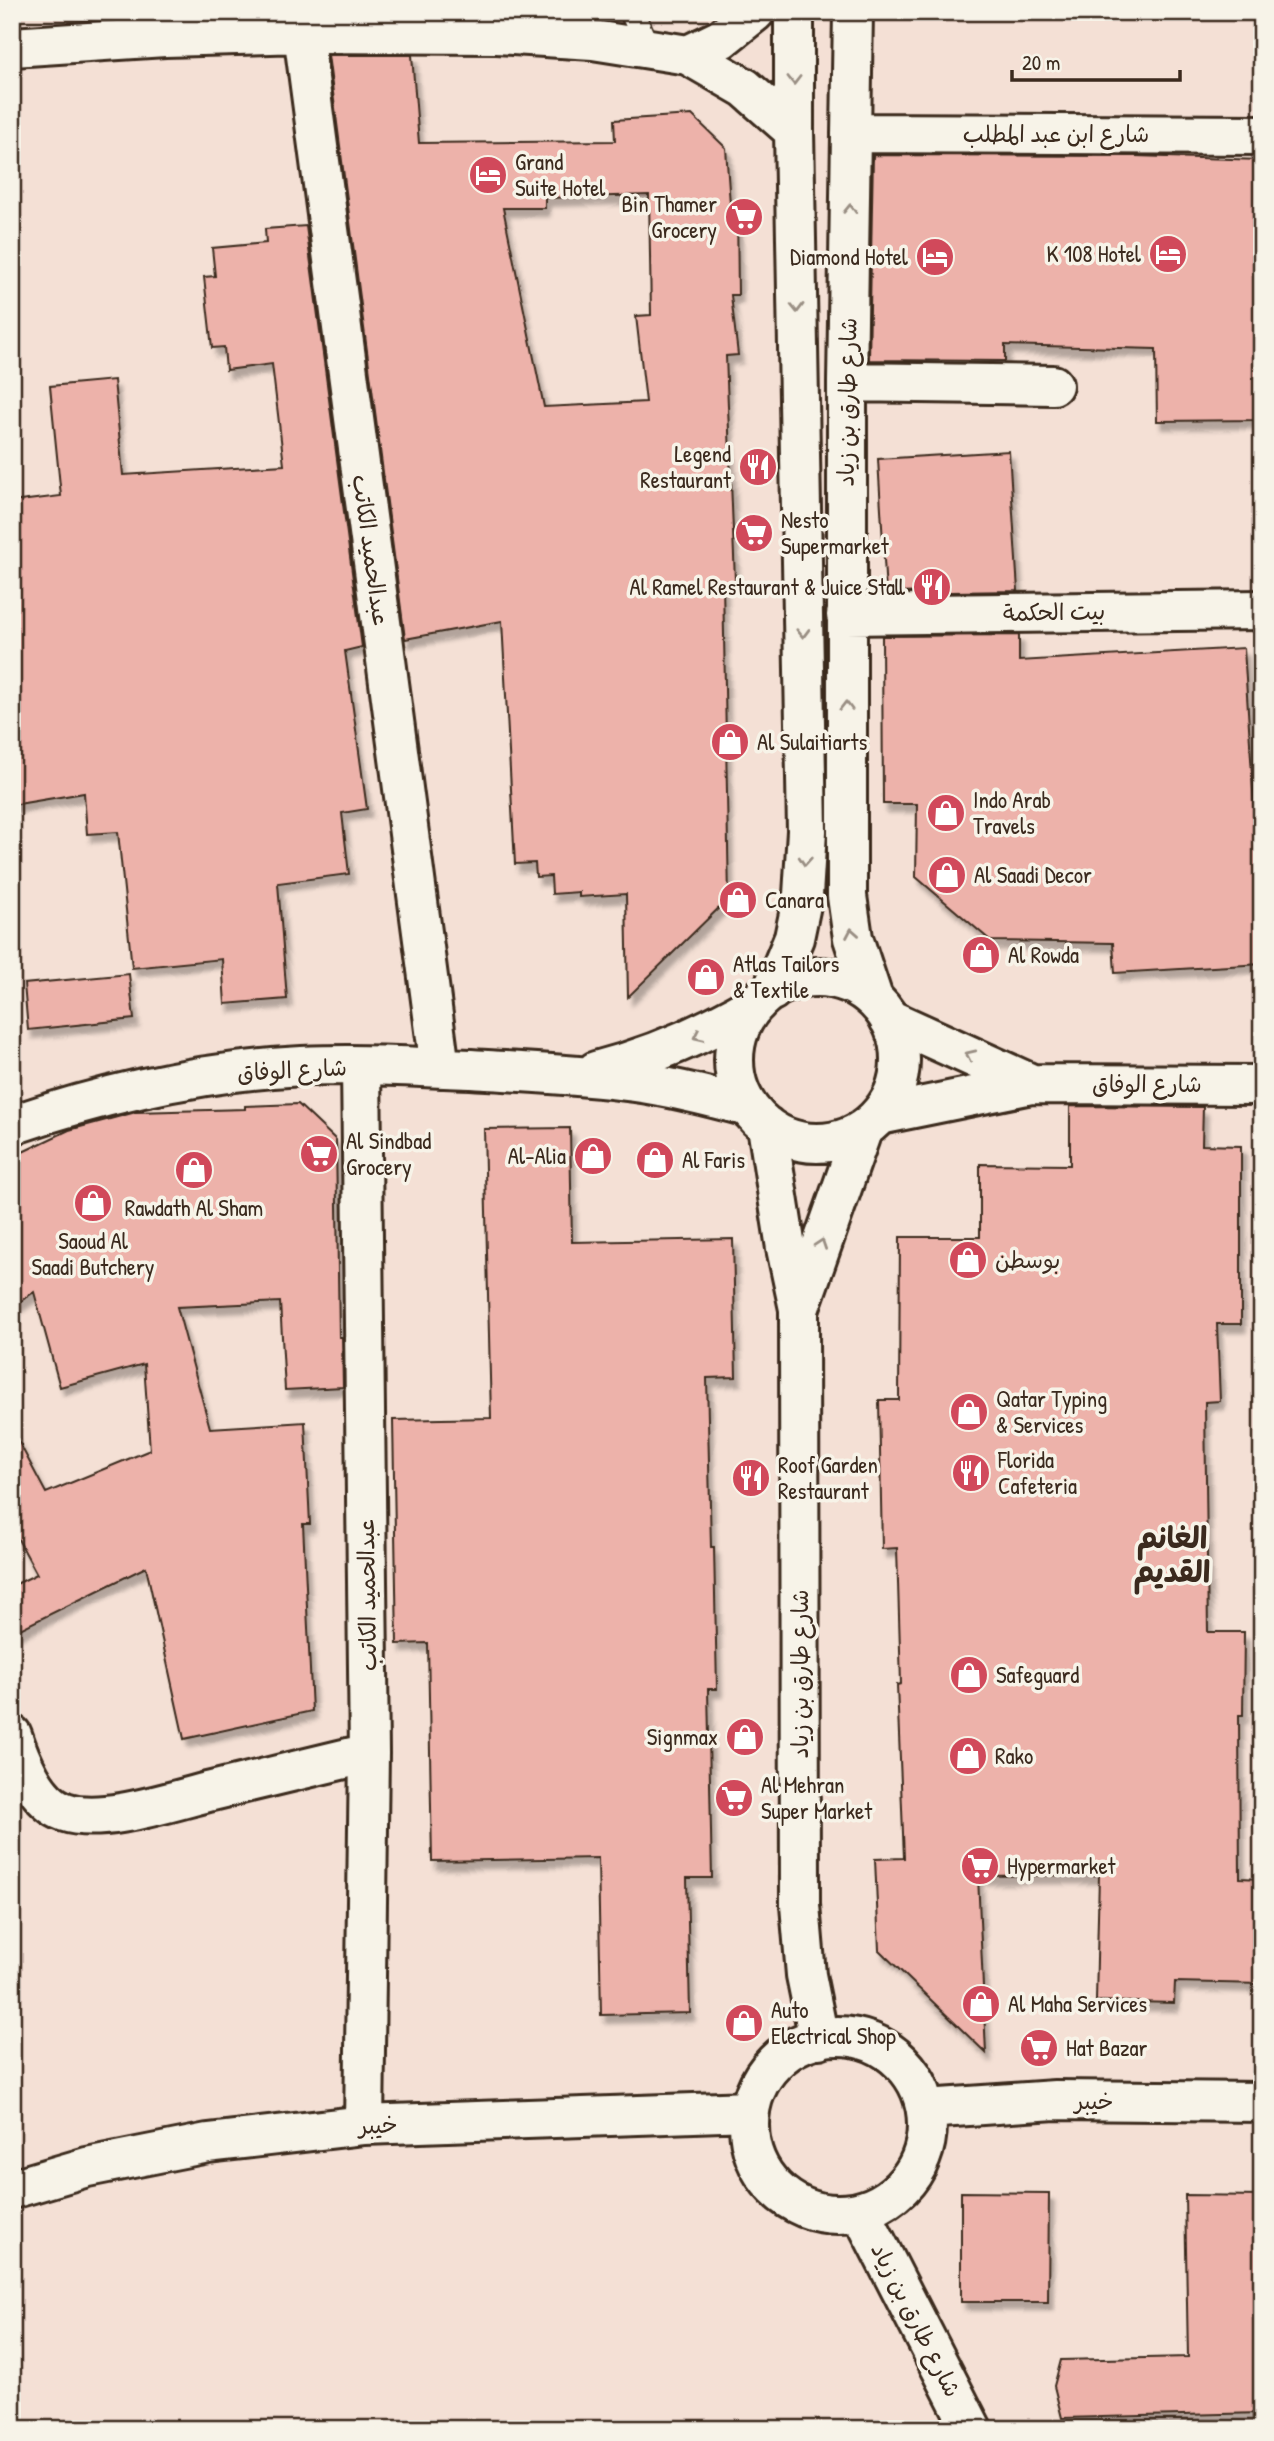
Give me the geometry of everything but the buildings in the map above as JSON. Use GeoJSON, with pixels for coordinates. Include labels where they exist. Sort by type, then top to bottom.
{"type":"FeatureCollection","features":[{"type":"Feature","properties":{"kind":"street"},"geometry":{"type":"LineString","coordinates":[[688,55],[721,39],[755,12]]}},
{"type":"Feature","properties":{"kind":"street","name":"شارع طارق بن زياد"},"geometry":{"type":"LineString","coordinates":[[765,997],[794,938],[803,895],[807,831],[794,12]]}},
{"type":"Feature","properties":{"kind":"street","name":"شارع طارق بن زياد"},"geometry":{"type":"LineString","coordinates":[[853,12],[847,382],[847,896],[853,938],[881,1008]]}},
{"type":"Feature","properties":{"kind":"street"},"geometry":{"type":"LineString","coordinates":[[12,47],[164,37],[303,33],[497,34],[593,40],[688,55],[745,88],[794,131]]}},
{"type":"Feature","properties":{"kind":"street","name":"عبدالحميد الكاتب"},"geometry":{"type":"LineString","coordinates":[[303,33],[440,1068]]}},
{"type":"Feature","properties":{"kind":"street","name":"شارع ابن عبد المطلب"},"geometry":{"type":"LineString","coordinates":[[851,133],[1262,135]]}},
{"type":"Feature","properties":{"kind":"street"},"geometry":{"type":"LineString","coordinates":[[847,382],[1053,385]]}},
{"type":"Feature","properties":{"kind":"street","name":"بيت الحكمة"},"geometry":{"type":"LineString","coordinates":[[846,615],[1262,610]]}},
{"type":"Feature","properties":{"kind":"street"},"geometry":{"type":"LineString","coordinates":[[830,979],[849,984],[881,1008],[899,1043],[901,1068],[894,1093],[871,1123],[838,1141],[813,1144],[788,1138],[757,1116],[736,1081],[734,1053],[741,1026],[765,997],[790,982],[830,979]]}},
{"type":"Feature","properties":{"kind":"street","name":"شارع الوفاق"},"geometry":{"type":"LineString","coordinates":[[578,1075],[671,1048],[716,1027],[765,997]]}},
{"type":"Feature","properties":{"kind":"street","name":"شارع الوفاق"},"geometry":{"type":"LineString","coordinates":[[881,1008],[1032,1084]]}},
{"type":"Feature","properties":{"kind":"street","name":"شارع الوفاق"},"geometry":{"type":"LineString","coordinates":[[12,1125],[65,1107],[143,1088],[222,1074],[302,1066],[440,1068],[578,1075],[692,1092],[757,1116]]}},
{"type":"Feature","properties":{"kind":"street","name":"عبدالحميد الكاتب"},"geometry":{"type":"LineString","coordinates":[[361,1066],[369,1754],[364,2124]]}},
{"type":"Feature","properties":{"kind":"street","name":"شارع الوفاق"},"geometry":{"type":"LineString","coordinates":[[871,1123],[1032,1084],[1262,1085]]}},
{"type":"Feature","properties":{"kind":"street","name":"شارع طارق بن زياد"},"geometry":{"type":"LineString","coordinates":[[757,1116],[799,1309],[800,1905],[806,1975],[819,2039]]}},
{"type":"Feature","properties":{"kind":"street","name":"شارع طارق بن زياد"},"geometry":{"type":"LineString","coordinates":[[799,1309],[871,1123]]}},
{"type":"Feature","properties":{"kind":"street"},"geometry":{"type":"LineString","coordinates":[[12,1735],[34,1786],[49,1804],[63,1812],[80,1816],[124,1811],[369,1754]]}},
{"type":"Feature","properties":{"kind":"street"},"geometry":{"type":"LineString","coordinates":[[832,2036],[858,2038],[882,2048],[903,2063],[917,2084],[926,2109],[928,2131],[923,2153],[914,2173],[900,2190],[881,2204],[862,2212],[836,2215],[810,2211],[787,2199],[769,2182],[755,2161],[748,2136],[749,2111],[756,2088],[768,2068],[786,2052],[807,2041],[832,2036]]}},
{"type":"Feature","properties":{"kind":"street","name":"خيبر"},"geometry":{"type":"LineString","coordinates":[[926,2109],[1055,2100],[1262,2102]]}},
{"type":"Feature","properties":{"kind":"street","name":"خيبر"},"geometry":{"type":"LineString","coordinates":[[12,2189],[87,2167],[208,2143],[364,2124],[749,2111]]}},
{"type":"Feature","properties":{"kind":"street","name":"شارع طارق بن زياد"},"geometry":{"type":"LineString","coordinates":[[862,2212],[972,2429]]}},
{"type":"Feature","properties":{"kind":"lane"},"geometry":{"type":"LineString","coordinates":[[632,12],[648,49]]}},
{"type":"Feature","properties":{"kind":"place","name":"Grand Suite Hotel"},"geometry":{"type":"Point","coordinates":[488,175]}},
{"type":"Feature","properties":{"kind":"place","name":"Bin Thamer Grocery"},"geometry":{"type":"Point","coordinates":[744,217]}},
{"type":"Feature","properties":{"kind":"place","name":"K 108 Hotel"},"geometry":{"type":"Point","coordinates":[1168,254]}},
{"type":"Feature","properties":{"kind":"place","name":"Diamond Hotel"},"geometry":{"type":"Point","coordinates":[935,257]}},
{"type":"Feature","properties":{"kind":"place","name":"Legend Restaurant"},"geometry":{"type":"Point","coordinates":[758,467]}},
{"type":"Feature","properties":{"kind":"place","name":"Nesto Supermarket"},"geometry":{"type":"Point","coordinates":[754,533]}},
{"type":"Feature","properties":{"kind":"place","name":"Al Ramel Restaurant & Juice Stall"},"geometry":{"type":"Point","coordinates":[932,587]}},
{"type":"Feature","properties":{"kind":"place","name":"Al Sulaitiarts"},"geometry":{"type":"Point","coordinates":[730,742]}},
{"type":"Feature","properties":{"kind":"place","name":"Indo Arab Travels"},"geometry":{"type":"Point","coordinates":[946,813]}},
{"type":"Feature","properties":{"kind":"place","name":"Al Saadi Decor"},"geometry":{"type":"Point","coordinates":[947,875]}},
{"type":"Feature","properties":{"kind":"place","name":"Canara"},"geometry":{"type":"Point","coordinates":[738,900]}},
{"type":"Feature","properties":{"kind":"place","name":"Al Rowda"},"geometry":{"type":"Point","coordinates":[981,955]}},
{"type":"Feature","properties":{"kind":"place","name":"Atlas Tailors & Textile"},"geometry":{"type":"Point","coordinates":[706,977]}},
{"type":"Feature","properties":{"kind":"place","name":"Al Sindbad Grocery"},"geometry":{"type":"Point","coordinates":[319,1154]}},
{"type":"Feature","properties":{"kind":"place","name":"Al-Alia"},"geometry":{"type":"Point","coordinates":[593,1156]}},
{"type":"Feature","properties":{"kind":"place","name":"Al Faris"},"geometry":{"type":"Point","coordinates":[655,1160]}},
{"type":"Feature","properties":{"kind":"place","name":"Rawdath Al Sham"},"geometry":{"type":"Point","coordinates":[194,1170]}},
{"type":"Feature","properties":{"kind":"place","name":"Saoud Al Saadi Butchery"},"geometry":{"type":"Point","coordinates":[93,1203]}},
{"type":"Feature","properties":{"kind":"place","name":"بوسطن"},"geometry":{"type":"Point","coordinates":[968,1260]}},
{"type":"Feature","properties":{"kind":"place","name":"Qatar Typing & Services"},"geometry":{"type":"Point","coordinates":[969,1412]}},
{"type":"Feature","properties":{"kind":"place","name":"Florida Cafeteria"},"geometry":{"type":"Point","coordinates":[971,1473]}},
{"type":"Feature","properties":{"kind":"place","name":"Roof Garden Restaurant"},"geometry":{"type":"Point","coordinates":[751,1478]}},
{"type":"Feature","properties":{"kind":"place","name":"Safeguard"},"geometry":{"type":"Point","coordinates":[969,1675]}},
{"type":"Feature","properties":{"kind":"place","name":"Signmax"},"geometry":{"type":"Point","coordinates":[745,1737]}},
{"type":"Feature","properties":{"kind":"place","name":"Rako"},"geometry":{"type":"Point","coordinates":[968,1756]}},
{"type":"Feature","properties":{"kind":"place","name":"Al Mehran Super Market"},"geometry":{"type":"Point","coordinates":[734,1798]}},
{"type":"Feature","properties":{"kind":"place","name":"Hypermarket"},"geometry":{"type":"Point","coordinates":[980,1866]}},
{"type":"Feature","properties":{"kind":"place","name":"Al Maha Services"},"geometry":{"type":"Point","coordinates":[981,2004]}},
{"type":"Feature","properties":{"kind":"place","name":"Auto Electrical Shop"},"geometry":{"type":"Point","coordinates":[744,2023]}},
{"type":"Feature","properties":{"kind":"place","name":"Hat Bazar"},"geometry":{"type":"Point","coordinates":[1039,2048]}},
{"type":"Feature","properties":{"kind":"district","name":"الغانم القديم"},"geometry":{"type":"Point","coordinates":[1172,1555]}}]}
